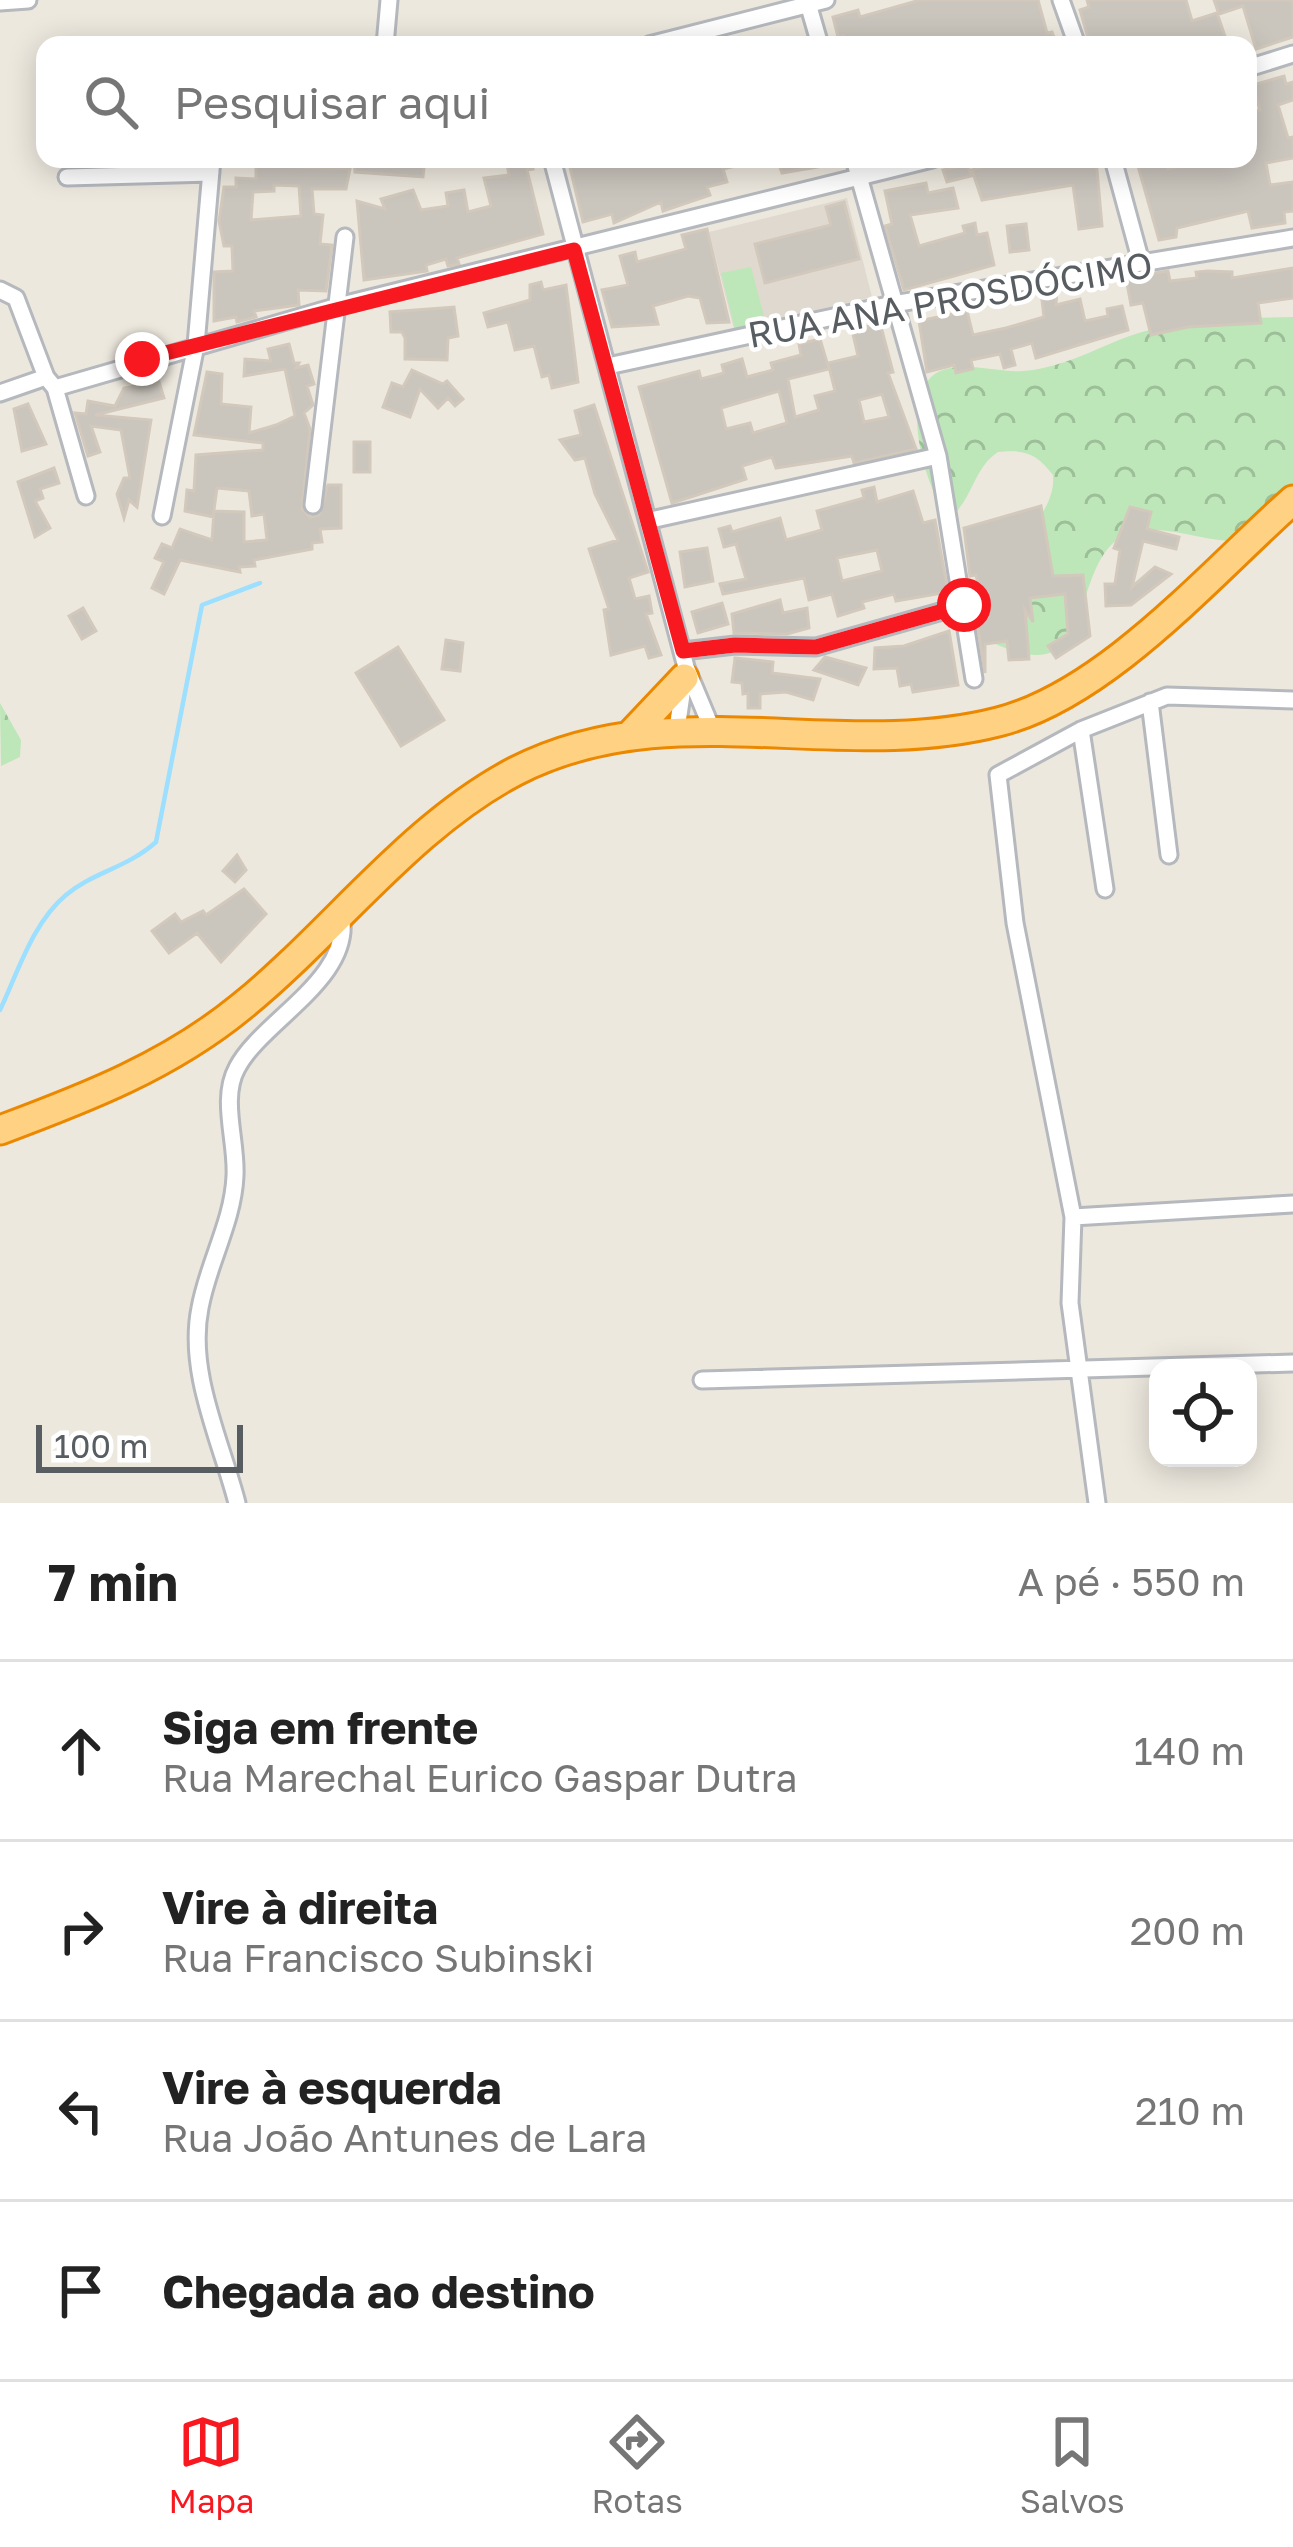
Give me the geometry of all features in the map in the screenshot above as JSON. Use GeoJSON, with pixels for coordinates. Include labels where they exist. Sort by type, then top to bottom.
{"type":"FeatureCollection","features":[{"type":"Feature","properties":{"kind":"highway"},"geometry":{"type":"LineString","coordinates":[[0,1130],[90,1096],[173,1055],[244,1005],[433,831],[512,773],[566,748],[632,733],[712,728],[908,736],[1001,722],[1062,695],[1114,661],[1293,500]]}},
{"type":"Feature","properties":{"kind":"highway"},"geometry":{"type":"LineString","coordinates":[[632,733],[684,665]]}},
{"type":"Feature","properties":{"kind":"street"},"geometry":{"type":"LineString","coordinates":[[0,2],[28,0]]}},
{"type":"Feature","properties":{"kind":"street"},"geometry":{"type":"LineString","coordinates":[[386,36],[389,0]]}},
{"type":"Feature","properties":{"kind":"street"},"geometry":{"type":"LineString","coordinates":[[1061,0],[1074,36]]}},
{"type":"Feature","properties":{"kind":"street"},"geometry":{"type":"LineString","coordinates":[[684,36],[814,2],[819,36]]}},
{"type":"Feature","properties":{"kind":"street"},"geometry":{"type":"LineString","coordinates":[[1257,65],[1293,54]]}},
{"type":"Feature","properties":{"kind":"street"},"geometry":{"type":"LineString","coordinates":[[67,177],[186,168]]}},
{"type":"Feature","properties":{"kind":"street"},"geometry":{"type":"LineString","coordinates":[[162,516],[196,345],[212,168]]}},
{"type":"Feature","properties":{"kind":"street"},"geometry":{"type":"LineString","coordinates":[[554,168],[651,520],[684,665],[712,728]]}},
{"type":"Feature","properties":{"kind":"street"},"geometry":{"type":"LineString","coordinates":[[857,168],[938,456],[974,679]]}},
{"type":"Feature","properties":{"kind":"street"},"geometry":{"type":"LineString","coordinates":[[0,393],[898,168]]}},
{"type":"Feature","properties":{"kind":"street"},"geometry":{"type":"LineString","coordinates":[[1116,168],[1142,262]]}},
{"type":"Feature","properties":{"kind":"street"},"geometry":{"type":"LineString","coordinates":[[314,505],[345,237]]}},
{"type":"Feature","properties":{"kind":"street","name":"RUA ANA PROSDÓCIMO"},"geometry":{"type":"LineString","coordinates":[[608,366],[893,304],[1293,238]]}},
{"type":"Feature","properties":{"kind":"street"},"geometry":{"type":"LineString","coordinates":[[0,290],[16,298],[51,383],[86,496]]}},
{"type":"Feature","properties":{"kind":"street"},"geometry":{"type":"LineString","coordinates":[[651,520],[938,456]]}},
{"type":"Feature","properties":{"kind":"street"},"geometry":{"type":"LineString","coordinates":[[684,665],[735,645],[816,647],[964,605]]}},
{"type":"Feature","properties":{"kind":"street"},"geometry":{"type":"LineString","coordinates":[[676,729],[684,665]]}},
{"type":"Feature","properties":{"kind":"street"},"geometry":{"type":"LineString","coordinates":[[1097,1503],[1069,1283],[1073,1217],[1015,923],[998,775],[1082,730],[1167,695],[1293,700]]}},
{"type":"Feature","properties":{"kind":"street"},"geometry":{"type":"LineString","coordinates":[[1150,702],[1169,855]]}},
{"type":"Feature","properties":{"kind":"street"},"geometry":{"type":"LineString","coordinates":[[1082,730],[1106,890]]}},
{"type":"Feature","properties":{"kind":"street"},"geometry":{"type":"LineString","coordinates":[[237,1503],[198,1364],[196,1335],[200,1305],[232,1201],[230,1084],[237,1066],[300,1002],[335,954],[344,929],[341,915]]}},
{"type":"Feature","properties":{"kind":"street"},"geometry":{"type":"LineString","coordinates":[[1073,1217],[1293,1204]]}},
{"type":"Feature","properties":{"kind":"street"},"geometry":{"type":"LineString","coordinates":[[702,1380],[1293,1363]]}},
{"type":"Feature","properties":{"kind":"shaded area"},"geometry":{"type":"Polygon","coordinates":[[[847,198],[872,297],[734,329],[709,232],[847,198]]]}},
{"type":"Feature","properties":{"kind":"green space"},"geometry":{"type":"Polygon","coordinates":[[[751,267],[765,320],[735,329],[721,273],[751,267]]]}},
{"type":"Feature","properties":{"kind":"green space"},"geometry":{"type":"Polygon","coordinates":[[[1293,317],[1293,502],[1235,541],[1162,530],[1122,536],[1104,554],[1075,626],[1063,644],[1045,654],[1017,652],[976,634],[971,616],[976,598],[1039,518],[1050,497],[1053,475],[1030,455],[998,452],[956,512],[943,510],[929,481],[917,424],[922,390],[931,377],[963,367],[1040,369],[1171,325],[1293,317]]]}},
{"type":"Feature","properties":{"kind":"green space"},"geometry":{"type":"Polygon","coordinates":[[[0,703],[21,740],[20,757],[1,766],[0,703]]]}},
{"type":"Feature","properties":{"kind":"building"},"geometry":{"type":"Polygon","coordinates":[[[920,0],[1038,0],[1047,33],[1054,36],[838,36],[833,17],[858,10],[860,17],[920,0]]]}},
{"type":"Feature","properties":{"kind":"building"},"geometry":{"type":"Polygon","coordinates":[[[1087,0],[1186,0],[1192,21],[1217,13],[1225,36],[1087,36],[1080,10],[1089,7],[1087,0]]]}},
{"type":"Feature","properties":{"kind":"building"},"geometry":{"type":"Polygon","coordinates":[[[1214,0],[1293,0],[1293,37],[1257,49],[1257,36],[1252,36],[1243,6],[1219,14],[1214,0]]]}},
{"type":"Feature","properties":{"kind":"building"},"geometry":{"type":"Polygon","coordinates":[[[1284,76],[1286,84],[1293,82],[1293,100],[1278,105],[1288,138],[1293,137],[1293,158],[1266,163],[1270,185],[1293,182],[1293,211],[1284,212],[1285,223],[1252,228],[1248,211],[1177,228],[1176,237],[1159,240],[1139,168],[1257,168],[1257,84],[1284,76]]]}},
{"type":"Feature","properties":{"kind":"building"},"geometry":{"type":"Polygon","coordinates":[[[256,168],[350,169],[346,189],[312,189],[314,214],[323,215],[320,244],[332,245],[326,291],[298,290],[299,305],[254,311],[256,317],[237,322],[236,317],[214,321],[214,272],[233,271],[232,246],[224,246],[219,221],[224,187],[236,187],[236,178],[256,179],[256,168]],[[274,185],[274,191],[253,192],[251,220],[301,216],[299,186],[274,185]]]}},
{"type":"Feature","properties":{"kind":"building"},"geometry":{"type":"Polygon","coordinates":[[[355,168],[424,168],[423,177],[355,172],[355,168]]]}},
{"type":"Feature","properties":{"kind":"building"},"geometry":{"type":"Polygon","coordinates":[[[508,168],[533,168],[527,170],[543,234],[457,258],[459,264],[448,266],[446,259],[426,265],[427,271],[364,280],[357,201],[385,209],[381,199],[413,190],[421,210],[448,206],[446,193],[464,190],[468,212],[491,206],[484,178],[509,175],[508,168]]]}},
{"type":"Feature","properties":{"kind":"building"},"geometry":{"type":"Polygon","coordinates":[[[570,168],[727,168],[723,169],[727,182],[707,187],[710,195],[663,211],[661,202],[614,223],[612,214],[583,222],[570,168]]]}},
{"type":"Feature","properties":{"kind":"building"},"geometry":{"type":"Polygon","coordinates":[[[968,168],[971,176],[947,182],[943,170],[968,168]]]}},
{"type":"Feature","properties":{"kind":"building"},"geometry":{"type":"Polygon","coordinates":[[[1097,168],[1102,226],[1079,229],[1073,185],[982,200],[972,170],[1097,168]]]}},
{"type":"Feature","properties":{"kind":"building"},"geometry":{"type":"Polygon","coordinates":[[[926,183],[928,193],[953,188],[958,208],[910,215],[919,246],[965,233],[963,226],[975,223],[977,235],[987,233],[994,265],[904,290],[885,226],[892,224],[885,191],[926,183]]]}},
{"type":"Feature","properties":{"kind":"building"},"geometry":{"type":"Polygon","coordinates":[[[844,202],[859,259],[765,283],[755,244],[831,225],[826,207],[844,202]]]}},
{"type":"Feature","properties":{"kind":"building"},"geometry":{"type":"Polygon","coordinates":[[[1026,224],[1029,250],[1010,252],[1007,226],[1026,224]]]}},
{"type":"Feature","properties":{"kind":"building"},"geometry":{"type":"Polygon","coordinates":[[[707,229],[729,322],[707,323],[700,298],[688,296],[653,306],[658,324],[612,327],[602,290],[628,285],[620,256],[635,252],[637,262],[686,249],[682,235],[707,229]]]}},
{"type":"Feature","properties":{"kind":"building"},"geometry":{"type":"Polygon","coordinates":[[[1293,268],[1293,298],[1258,303],[1261,323],[1188,327],[1151,335],[1143,303],[1131,305],[1126,278],[1168,271],[1170,281],[1197,278],[1196,272],[1208,271],[1232,272],[1232,278],[1293,268]]]}},
{"type":"Feature","properties":{"kind":"building"},"geometry":{"type":"Polygon","coordinates":[[[541,282],[543,290],[566,285],[578,382],[552,388],[549,375],[542,377],[534,346],[515,350],[508,322],[488,327],[484,313],[530,300],[530,285],[541,282]]]}},
{"type":"Feature","properties":{"kind":"building"},"geometry":{"type":"Polygon","coordinates":[[[1057,289],[1056,305],[1080,299],[1085,321],[1108,316],[1107,309],[1122,306],[1128,330],[1036,358],[1032,343],[1011,349],[1015,365],[1004,368],[1000,354],[971,360],[973,369],[956,373],[954,365],[927,372],[919,321],[967,311],[973,335],[1006,328],[1044,317],[1041,292],[1057,289]]]}},
{"type":"Feature","properties":{"kind":"building"},"geometry":{"type":"Polygon","coordinates":[[[454,307],[458,336],[448,338],[447,360],[405,359],[405,338],[402,332],[391,332],[390,312],[454,307]]]}},
{"type":"Feature","properties":{"kind":"building"},"geometry":{"type":"Polygon","coordinates":[[[880,323],[893,372],[888,373],[916,449],[854,463],[852,456],[776,468],[772,457],[742,466],[746,479],[672,503],[639,387],[699,371],[701,379],[724,373],[722,365],[742,359],[747,377],[773,370],[771,363],[801,355],[799,344],[820,339],[829,369],[788,379],[795,417],[819,410],[815,396],[835,391],[828,363],[858,356],[852,330],[880,323]],[[779,391],[721,408],[726,429],[750,423],[753,433],[787,423],[779,391]],[[882,394],[859,400],[864,422],[889,417],[882,394]]]}},
{"type":"Feature","properties":{"kind":"building"},"geometry":{"type":"Polygon","coordinates":[[[289,344],[294,363],[299,363],[296,368],[308,365],[314,384],[307,386],[313,405],[304,413],[310,429],[302,509],[310,517],[319,515],[328,485],[341,485],[341,528],[320,529],[322,542],[312,543],[312,549],[254,560],[255,566],[239,567],[240,572],[180,560],[164,594],[152,588],[164,562],[155,558],[162,544],[172,548],[180,529],[212,540],[214,511],[244,512],[244,542],[267,540],[264,514],[252,516],[249,491],[217,488],[213,517],[185,511],[187,490],[194,491],[196,455],[263,450],[263,443],[194,435],[207,372],[222,374],[221,404],[251,407],[249,433],[276,425],[295,416],[285,369],[244,376],[245,359],[271,361],[268,349],[289,344]]]}},
{"type":"Feature","properties":{"kind":"building"},"geometry":{"type":"Polygon","coordinates":[[[412,370],[443,384],[447,381],[463,399],[455,406],[448,398],[438,408],[420,389],[410,417],[383,407],[392,383],[403,387],[412,370]]]}},
{"type":"Feature","properties":{"kind":"building"},"geometry":{"type":"Polygon","coordinates":[[[159,382],[164,398],[95,415],[151,420],[137,507],[129,500],[124,518],[117,494],[124,478],[130,478],[121,430],[91,426],[100,452],[88,456],[75,413],[86,414],[88,401],[115,406],[124,388],[159,382]]]}},
{"type":"Feature","properties":{"kind":"building"},"geometry":{"type":"Polygon","coordinates":[[[28,404],[46,444],[22,451],[14,409],[28,404]]]}},
{"type":"Feature","properties":{"kind":"building"},"geometry":{"type":"Polygon","coordinates":[[[594,405],[648,572],[629,578],[635,599],[649,596],[652,613],[646,614],[661,655],[649,658],[645,646],[611,655],[604,610],[609,609],[589,549],[618,540],[595,494],[585,458],[575,460],[560,440],[581,435],[575,411],[594,405]]]}},
{"type":"Feature","properties":{"kind":"building"},"geometry":{"type":"Polygon","coordinates":[[[354,442],[370,442],[370,472],[354,472],[354,442]]]}},
{"type":"Feature","properties":{"kind":"building"},"geometry":{"type":"Polygon","coordinates":[[[54,468],[59,483],[40,489],[43,498],[35,501],[50,528],[35,537],[18,482],[54,468]]]}},
{"type":"Feature","properties":{"kind":"building"},"geometry":{"type":"Polygon","coordinates":[[[874,487],[877,502],[913,491],[923,523],[935,520],[948,592],[896,601],[894,594],[862,602],[864,608],[838,616],[832,594],[809,600],[804,578],[723,594],[720,584],[746,579],[736,544],[724,547],[719,529],[730,526],[732,532],[780,518],[786,540],[822,530],[817,511],[864,498],[862,490],[874,487]],[[877,550],[837,558],[842,581],[882,571],[877,550]]]}},
{"type":"Feature","properties":{"kind":"building"},"geometry":{"type":"Polygon","coordinates":[[[1041,506],[1053,576],[1083,575],[1090,636],[1056,658],[1048,646],[1068,634],[1065,594],[1030,598],[1033,622],[1025,610],[1029,659],[1009,660],[1007,641],[985,644],[985,673],[976,616],[985,615],[976,575],[970,576],[964,528],[1041,506]]]}},
{"type":"Feature","properties":{"kind":"building"},"geometry":{"type":"Polygon","coordinates":[[[1130,507],[1151,512],[1147,529],[1179,537],[1176,549],[1143,541],[1132,587],[1155,567],[1171,574],[1131,605],[1106,606],[1105,584],[1115,584],[1120,550],[1114,548],[1130,507]]]}},
{"type":"Feature","properties":{"kind":"building"},"geometry":{"type":"Polygon","coordinates":[[[707,548],[713,581],[685,587],[680,552],[707,548]]]}},
{"type":"Feature","properties":{"kind":"building"},"geometry":{"type":"Polygon","coordinates":[[[780,600],[783,613],[807,608],[809,628],[787,634],[734,633],[732,614],[780,600]]]}},
{"type":"Feature","properties":{"kind":"building"},"geometry":{"type":"Polygon","coordinates":[[[722,603],[728,624],[698,633],[692,612],[722,603]]]}},
{"type":"Feature","properties":{"kind":"building"},"geometry":{"type":"Polygon","coordinates":[[[83,608],[96,631],[82,639],[69,616],[83,608]]]}},
{"type":"Feature","properties":{"kind":"building"},"geometry":{"type":"Polygon","coordinates":[[[949,631],[958,685],[913,692],[911,684],[900,686],[897,668],[874,669],[875,648],[904,646],[949,631]]]}},
{"type":"Feature","properties":{"kind":"building"},"geometry":{"type":"Polygon","coordinates":[[[446,640],[463,643],[460,671],[442,669],[446,640]]]}},
{"type":"Feature","properties":{"kind":"building"},"geometry":{"type":"Polygon","coordinates":[[[398,647],[444,720],[401,746],[356,673],[398,647]]]}},
{"type":"Feature","properties":{"kind":"building"},"geometry":{"type":"Polygon","coordinates":[[[825,657],[866,668],[858,685],[814,670],[825,657]]]}},
{"type":"Feature","properties":{"kind":"building"},"geometry":{"type":"Polygon","coordinates":[[[735,658],[773,662],[772,673],[820,679],[813,700],[786,692],[760,694],[760,708],[748,708],[742,683],[732,682],[735,658]]]}},
{"type":"Feature","properties":{"kind":"building"},"geometry":{"type":"Polygon","coordinates":[[[237,855],[246,870],[235,882],[223,871],[237,855]]]}},
{"type":"Feature","properties":{"kind":"building"},"geometry":{"type":"Polygon","coordinates":[[[244,889],[266,914],[221,962],[197,933],[169,953],[152,931],[175,914],[181,922],[203,911],[206,915],[244,889]]]}},
{"type":"Feature","properties":{"kind":"waterway"},"geometry":{"type":"LineString","coordinates":[[0,1010],[27,948],[54,906],[76,887],[156,842],[202,605],[260,583]]}},
{"type":"Feature","properties":{"kind":"route"},"geometry":{"type":"LineString","coordinates":[[142,359],[574,250],[683,651],[735,645],[790,650],[816,647],[964,605]]}}]}
